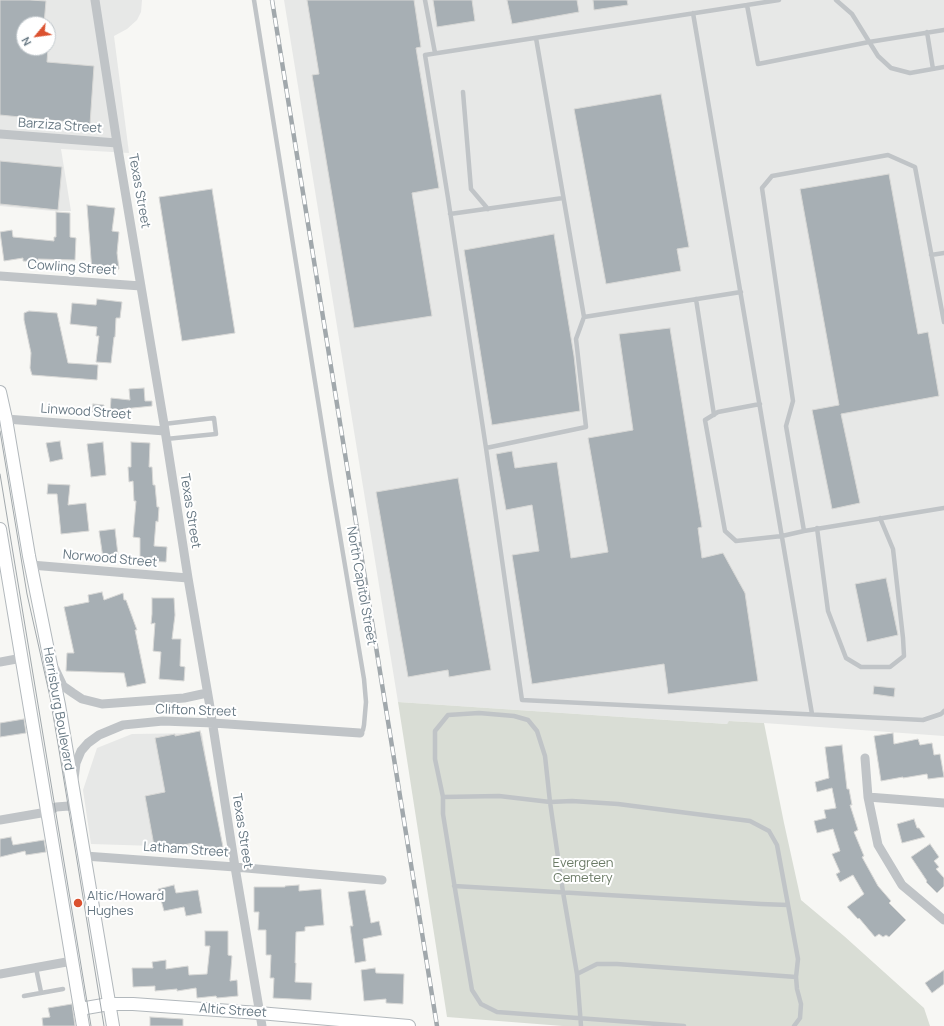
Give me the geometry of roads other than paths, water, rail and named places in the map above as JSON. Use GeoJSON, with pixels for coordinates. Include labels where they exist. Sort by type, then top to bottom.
{"type":"FeatureCollection","features":[{"type":"Feature","properties":{"kind":"main road"},"geometry":{"type":"LineString","coordinates":[[0,383],[6,419]]}},
{"type":"Feature","properties":{"kind":"main road","name":"Harrisburg Boulevard"},"geometry":{"type":"LineString","coordinates":[[0,392],[74,790],[113,1026]]}},
{"type":"Feature","properties":{"kind":"main road","name":"Harrisburg Boulevard"},"geometry":{"type":"LineString","coordinates":[[0,530],[83,1026]]}},
{"type":"Feature","properties":{"kind":"main road","name":"Altic Street"},"geometry":{"type":"LineString","coordinates":[[80,1009],[109,1004],[133,1004],[259,1013],[362,1024],[409,1026]]}},
{"type":"Feature","properties":{"kind":"street","name":"Texas Street"},"geometry":{"type":"LineString","coordinates":[[95,0],[117,143],[262,1026]]}},
{"type":"Feature","properties":{"kind":"street","name":"Barziza Street"},"geometry":{"type":"LineString","coordinates":[[0,134],[117,143]]}},
{"type":"Feature","properties":{"kind":"street","name":"Cowling Street"},"geometry":{"type":"LineString","coordinates":[[0,276],[141,286]]}},
{"type":"Feature","properties":{"kind":"street","name":"Linwood Street"},"geometry":{"type":"LineString","coordinates":[[6,419],[165,431]]}},
{"type":"Feature","properties":{"kind":"street","name":"Norwood Street"},"geometry":{"type":"LineString","coordinates":[[31,565],[188,578]]}},
{"type":"Feature","properties":{"kind":"street"},"geometry":{"type":"LineString","coordinates":[[0,662],[22,658]]}},
{"type":"Feature","properties":{"kind":"street","name":"Clifton Street"},"geometry":{"type":"LineString","coordinates":[[50,660],[63,686],[82,699],[102,704],[184,698],[208,693]]}},
{"type":"Feature","properties":{"kind":"street","name":"Clifton Street"},"geometry":{"type":"LineString","coordinates":[[74,790],[76,762],[81,752],[88,743],[99,735],[122,725],[163,722],[213,723],[360,733]]}},
{"type":"Feature","properties":{"kind":"street"},"geometry":{"type":"LineString","coordinates":[[865,758],[868,797],[878,845],[902,884],[944,920]]}},
{"type":"Feature","properties":{"kind":"street"},"geometry":{"type":"LineString","coordinates":[[868,797],[944,802]]}},
{"type":"Feature","properties":{"kind":"street"},"geometry":{"type":"LineString","coordinates":[[0,820],[47,812],[56,807],[69,806],[76,808]]}},
{"type":"Feature","properties":{"kind":"street","name":"Latham Street"},"geometry":{"type":"LineString","coordinates":[[85,856],[382,880]]}},
{"type":"Feature","properties":{"kind":"street"},"geometry":{"type":"LineString","coordinates":[[0,974],[72,962]]}},
{"type":"Feature","properties":{"kind":"lane","name":"North Capitol Street"},"geometry":{"type":"LineString","coordinates":[[254,0],[364,679],[366,702],[362,730],[360,733]]}},
{"type":"Feature","properties":{"kind":"lane"},"geometry":{"type":"LineString","coordinates":[[426,0],[435,54]]}},
{"type":"Feature","properties":{"kind":"lane"},"geometry":{"type":"LineString","coordinates":[[778,0],[425,55],[486,448],[522,700],[923,720],[941,714],[944,710]]}},
{"type":"Feature","properties":{"kind":"lane"},"geometry":{"type":"LineString","coordinates":[[836,0],[852,14],[878,56],[891,68],[910,73],[944,67]]}},
{"type":"Feature","properties":{"kind":"lane"},"geometry":{"type":"LineString","coordinates":[[747,5],[758,64],[869,42],[944,30]]}},
{"type":"Feature","properties":{"kind":"lane"},"geometry":{"type":"LineString","coordinates":[[693,14],[812,714]]}},
{"type":"Feature","properties":{"kind":"lane"},"geometry":{"type":"LineString","coordinates":[[927,32],[933,69]]}},
{"type":"Feature","properties":{"kind":"lane"},"geometry":{"type":"LineString","coordinates":[[486,448],[586,427],[576,339],[584,317],[536,38]]}},
{"type":"Feature","properties":{"kind":"lane"},"geometry":{"type":"LineString","coordinates":[[463,92],[471,189],[488,209]]}},
{"type":"Feature","properties":{"kind":"lane"},"geometry":{"type":"LineString","coordinates":[[804,531],[786,426],[793,401],[762,188],[772,176],[888,155],[915,167],[944,322]]}},
{"type":"Feature","properties":{"kind":"lane"},"geometry":{"type":"LineString","coordinates":[[450,214],[563,198]]}},
{"type":"Feature","properties":{"kind":"lane"},"geometry":{"type":"LineString","coordinates":[[931,255],[944,253]]}},
{"type":"Feature","properties":{"kind":"lane"},"geometry":{"type":"LineString","coordinates":[[584,317],[741,292]]}},
{"type":"Feature","properties":{"kind":"lane"},"geometry":{"type":"LineString","coordinates":[[696,299],[714,415]]}},
{"type":"Feature","properties":{"kind":"lane"},"geometry":{"type":"LineString","coordinates":[[760,404],[718,412],[705,420],[725,531],[736,542],[782,536],[817,528],[944,508]]}},
{"type":"Feature","properties":{"kind":"lane"},"geometry":{"type":"LineString","coordinates":[[214,418],[216,434],[165,431],[214,418]]}},
{"type":"Feature","properties":{"kind":"lane"},"geometry":{"type":"LineString","coordinates":[[817,528],[828,612],[846,658],[860,667],[890,667],[904,656],[903,638],[892,549],[880,518]]}},
{"type":"Feature","properties":{"kind":"lane"},"geometry":{"type":"LineString","coordinates":[[581,1026],[581,1018],[577,974],[563,892],[548,779],[544,756],[537,731],[528,720],[514,716],[479,713],[448,715],[435,731],[435,759],[443,797],[454,886],[472,990],[481,1004],[497,1012],[581,1018],[684,1026]]}},
{"type":"Feature","properties":{"kind":"lane"},"geometry":{"type":"LineString","coordinates":[[443,797],[499,796],[550,802],[572,801],[618,804],[750,821],[769,831],[777,845],[798,959],[796,977],[797,989],[801,1004],[800,1018],[794,1026]]}},
{"type":"Feature","properties":{"kind":"lane"},"geometry":{"type":"LineString","coordinates":[[454,886],[788,905]]}},
{"type":"Feature","properties":{"kind":"lane"},"geometry":{"type":"LineString","coordinates":[[577,974],[597,964],[616,964],[796,977]]}},
{"type":"Feature","properties":{"kind":"lane"},"geometry":{"type":"LineString","coordinates":[[36,968],[41,992]]}},
{"type":"Feature","properties":{"kind":"lane"},"geometry":{"type":"LineString","coordinates":[[24,996],[63,988]]}},
{"type":"Feature","properties":{"kind":"tram line"},"geometry":{"type":"LineString","coordinates":[[0,431],[27,594],[50,697],[104,1026]]}},
{"type":"Feature","properties":{"kind":"tram line"},"geometry":{"type":"LineString","coordinates":[[0,474],[91,1026]]}},
{"type":"Feature","properties":{"kind":"railway"},"geometry":{"type":"LineString","coordinates":[[272,0],[437,1026]]}},
{"type":"Feature","properties":{"kind":"place","name":"Altic/Howard Hughes"},"geometry":{"type":"Point","coordinates":[78,903]}},
{"type":"Feature","properties":{"kind":"park label","name":"Evergreen Cemetery"},"geometry":{"type":"Point","coordinates":[583,870]}}]}
